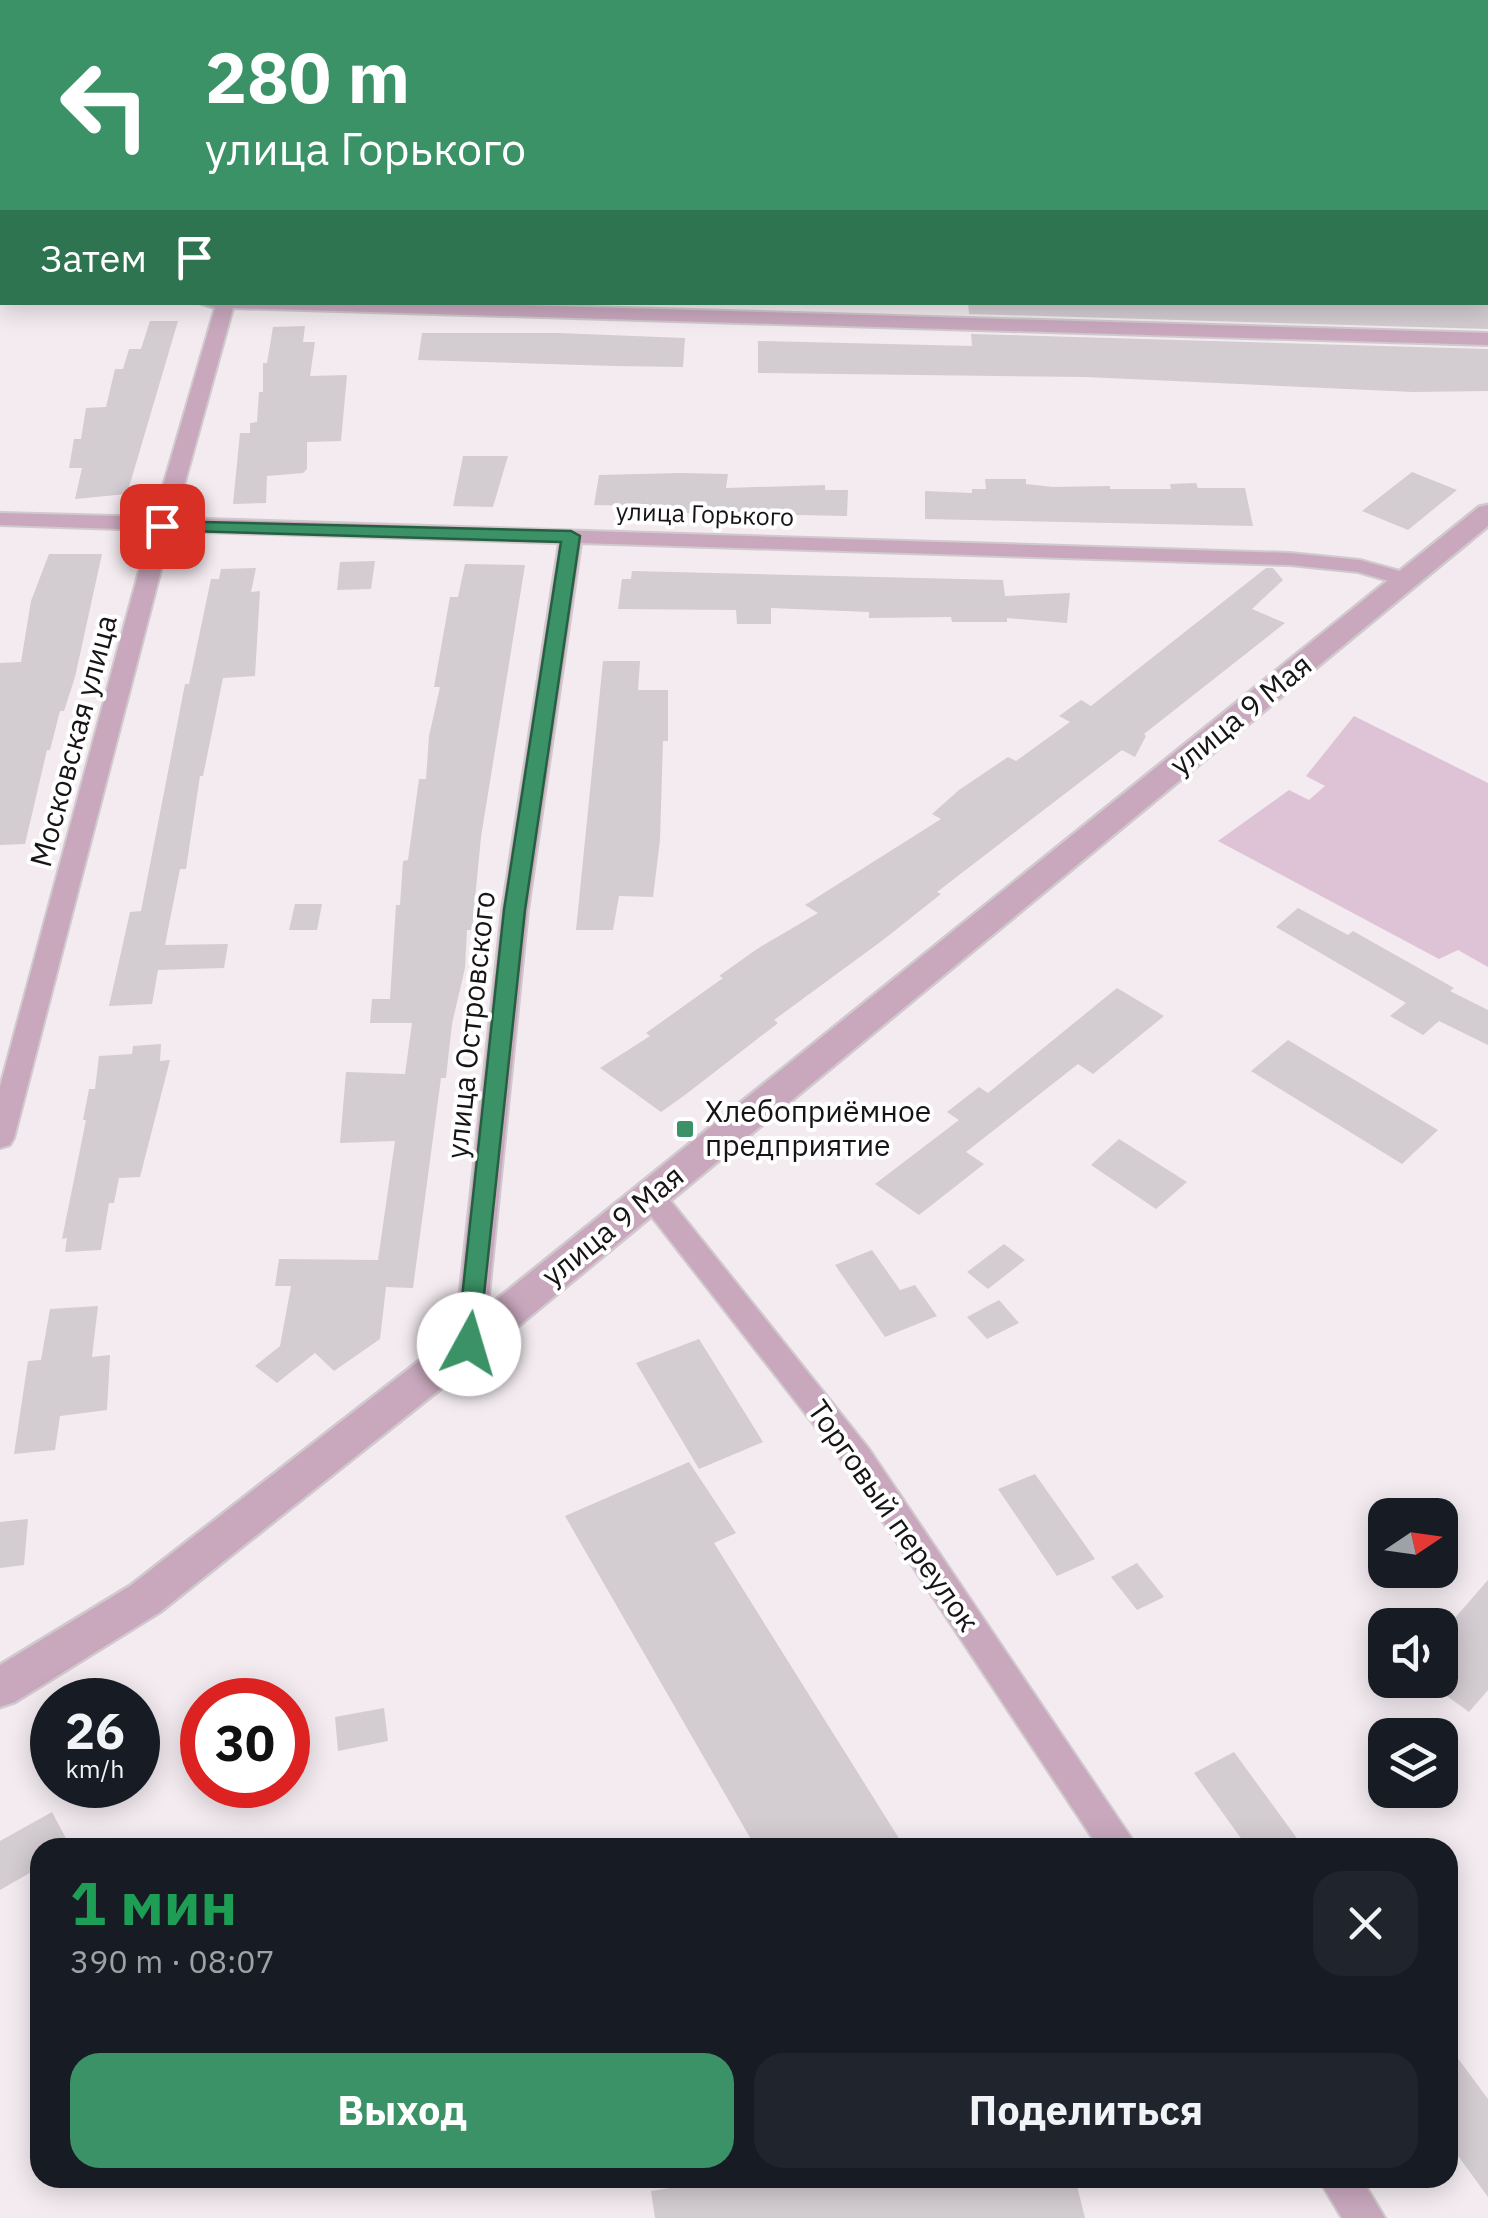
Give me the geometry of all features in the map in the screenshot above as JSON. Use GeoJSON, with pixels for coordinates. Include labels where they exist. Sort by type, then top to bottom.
{"type":"FeatureCollection","features":[{"type":"Feature","properties":{"kind":"street","name":"Московская улица"},"geometry":{"type":"LineString","coordinates":[[0,1138],[162,526],[225,305]]}},
{"type":"Feature","properties":{"kind":"street"},"geometry":{"type":"LineString","coordinates":[[296,305],[1488,339]]}},
{"type":"Feature","properties":{"kind":"street","name":"улица 9 Мая"},"geometry":{"type":"LineString","coordinates":[[0,1688],[144,1599],[469,1344],[1488,513]]}},
{"type":"Feature","properties":{"kind":"street","name":"улица Горького"},"geometry":{"type":"LineString","coordinates":[[0,519],[1290,559],[1360,566],[1406,580]]}},
{"type":"Feature","properties":{"kind":"street","name":"улица Островского"},"geometry":{"type":"LineString","coordinates":[[469,1344],[515,910],[571,536]]}},
{"type":"Feature","properties":{"kind":"street","name":"Торговый переулок"},"geometry":{"type":"LineString","coordinates":[[651,1196],[858,1458],[1113,1838]]}},
{"type":"Feature","properties":{"kind":"street"},"geometry":{"type":"LineString","coordinates":[[1344,2188],[1364,2218]]}},
{"type":"Feature","properties":{"kind":"shaded area"},"geometry":{"type":"Polygon","coordinates":[[[1354,716],[1488,783],[1488,967],[1458,950],[1439,959],[1218,841],[1289,790],[1309,800],[1325,786],[1306,776],[1354,716]]]}},
{"type":"Feature","properties":{"kind":"building"},"geometry":{"type":"Polygon","coordinates":[[[968,305],[1488,305],[1488,329],[969,314],[968,305]]]}},
{"type":"Feature","properties":{"kind":"building"},"geometry":{"type":"Polygon","coordinates":[[[150,321],[178,321],[127,494],[75,499],[82,468],[69,468],[74,439],[81,439],[86,408],[106,407],[115,369],[123,369],[129,349],[141,349],[150,321]]]}},
{"type":"Feature","properties":{"kind":"building"},"geometry":{"type":"Polygon","coordinates":[[[305,326],[303,342],[315,342],[310,376],[347,375],[341,441],[307,442],[307,469],[303,473],[267,476],[266,503],[233,504],[240,433],[250,433],[250,423],[257,422],[263,363],[267,363],[273,327],[305,326]]]}},
{"type":"Feature","properties":{"kind":"building"},"geometry":{"type":"Polygon","coordinates":[[[422,333],[685,338],[683,367],[418,360],[422,333]]]}},
{"type":"Feature","properties":{"kind":"building"},"geometry":{"type":"Polygon","coordinates":[[[971,334],[1488,349],[1488,391],[1413,392],[1086,377],[758,373],[758,341],[972,346],[971,334]]]}},
{"type":"Feature","properties":{"kind":"building"},"geometry":{"type":"Polygon","coordinates":[[[463,456],[508,456],[493,507],[453,506],[463,456]]]}},
{"type":"Feature","properties":{"kind":"building"},"geometry":{"type":"Polygon","coordinates":[[[1412,472],[1457,490],[1408,530],[1362,511],[1412,472]]]}},
{"type":"Feature","properties":{"kind":"building"},"geometry":{"type":"Polygon","coordinates":[[[728,474],[726,488],[825,485],[825,490],[848,490],[847,516],[641,512],[642,506],[594,505],[599,475],[728,474]]]}},
{"type":"Feature","properties":{"kind":"building"},"geometry":{"type":"Polygon","coordinates":[[[985,479],[1026,479],[1026,484],[1110,489],[1171,489],[1170,484],[1196,483],[1198,488],[1245,488],[1253,526],[925,519],[925,491],[972,493],[972,489],[986,489],[985,479]]]}},
{"type":"Feature","properties":{"kind":"building"},"geometry":{"type":"Polygon","coordinates":[[[49,554],[102,554],[75,677],[47,750],[25,844],[0,845],[0,663],[21,662],[31,601],[49,554]]]}},
{"type":"Feature","properties":{"kind":"building"},"geometry":{"type":"Polygon","coordinates":[[[375,561],[371,589],[337,590],[340,562],[375,561]]]}},
{"type":"Feature","properties":{"kind":"building"},"geometry":{"type":"Polygon","coordinates":[[[465,564],[525,565],[481,837],[472,930],[467,930],[465,968],[452,1024],[446,1078],[441,1078],[413,1288],[386,1287],[380,1339],[334,1371],[315,1353],[277,1383],[255,1366],[280,1346],[291,1286],[275,1286],[279,1259],[378,1260],[395,1141],[340,1143],[346,1072],[405,1074],[412,1023],[370,1023],[372,999],[390,999],[403,861],[408,860],[419,779],[426,779],[429,736],[440,687],[434,687],[450,597],[458,597],[465,564]]]}},
{"type":"Feature","properties":{"kind":"building"},"geometry":{"type":"Polygon","coordinates":[[[256,568],[251,592],[260,591],[255,676],[223,678],[200,776],[186,869],[180,869],[165,945],[228,944],[224,968],[158,970],[152,1004],[109,1006],[130,912],[141,911],[185,684],[189,684],[211,579],[219,579],[221,569],[256,568]]]}},
{"type":"Feature","properties":{"kind":"building"},"geometry":{"type":"Polygon","coordinates":[[[1266,568],[1273,568],[1283,580],[1252,609],[1285,623],[1144,734],[1135,757],[1122,750],[937,892],[941,894],[883,940],[774,1020],[778,1023],[685,1095],[661,1112],[600,1068],[650,1036],[646,1033],[723,978],[719,976],[818,913],[805,905],[941,819],[932,814],[959,790],[1008,757],[1016,761],[1070,722],[1059,716],[1081,700],[1091,706],[1266,568]]]}},
{"type":"Feature","properties":{"kind":"building"},"geometry":{"type":"Polygon","coordinates":[[[632,571],[1003,580],[1005,596],[1070,593],[1067,623],[1007,618],[1007,622],[952,622],[951,617],[869,618],[869,612],[771,608],[771,624],[737,624],[736,610],[618,609],[622,579],[631,579],[632,571]]]}},
{"type":"Feature","properties":{"kind":"building"},"geometry":{"type":"Polygon","coordinates":[[[603,661],[640,661],[638,690],[668,690],[660,840],[653,897],[619,896],[613,930],[576,930],[603,661]]]}},
{"type":"Feature","properties":{"kind":"building"},"geometry":{"type":"Polygon","coordinates":[[[295,904],[322,904],[317,930],[289,930],[295,904]]]}},
{"type":"Feature","properties":{"kind":"building"},"geometry":{"type":"Polygon","coordinates":[[[1298,908],[1348,935],[1353,931],[1488,1010],[1488,1045],[1439,1021],[1423,1035],[1390,1016],[1406,1003],[1276,927],[1298,908]]]}},
{"type":"Feature","properties":{"kind":"building"},"geometry":{"type":"Polygon","coordinates":[[[1117,988],[1164,1016],[1093,1074],[1078,1064],[966,1152],[984,1164],[919,1215],[875,1184],[959,1120],[947,1112],[979,1087],[988,1093],[1117,988]]]}},
{"type":"Feature","properties":{"kind":"building"},"geometry":{"type":"Polygon","coordinates":[[[1288,1040],[1438,1130],[1402,1164],[1251,1071],[1288,1040]]]}},
{"type":"Feature","properties":{"kind":"building"},"geometry":{"type":"Polygon","coordinates":[[[161,1044],[160,1061],[170,1060],[140,1177],[119,1178],[114,1203],[109,1203],[101,1250],[65,1252],[67,1238],[62,1239],[89,1089],[95,1089],[99,1056],[132,1054],[133,1046],[161,1044]]]}},
{"type":"Feature","properties":{"kind":"building"},"geometry":{"type":"Polygon","coordinates":[[[1119,1139],[1187,1182],[1156,1209],[1091,1165],[1119,1139]]]}},
{"type":"Feature","properties":{"kind":"building"},"geometry":{"type":"Polygon","coordinates":[[[1004,1244],[1025,1260],[988,1289],[967,1272],[1004,1244]]]}},
{"type":"Feature","properties":{"kind":"building"},"geometry":{"type":"Polygon","coordinates":[[[872,1250],[900,1290],[915,1285],[937,1316],[885,1337],[835,1265],[872,1250]]]}},
{"type":"Feature","properties":{"kind":"building"},"geometry":{"type":"Polygon","coordinates":[[[999,1300],[1019,1323],[987,1339],[967,1317],[999,1300]]]}},
{"type":"Feature","properties":{"kind":"building"},"geometry":{"type":"Polygon","coordinates":[[[98,1306],[92,1357],[110,1355],[107,1410],[60,1416],[55,1450],[14,1454],[28,1361],[41,1360],[50,1309],[98,1306]]]}},
{"type":"Feature","properties":{"kind":"building"},"geometry":{"type":"Polygon","coordinates":[[[699,1339],[763,1442],[699,1469],[636,1363],[699,1339]]]}},
{"type":"Feature","properties":{"kind":"building"},"geometry":{"type":"Polygon","coordinates":[[[689,1462],[736,1533],[714,1543],[899,1838],[750,1838],[565,1516],[689,1462]]]}},
{"type":"Feature","properties":{"kind":"building"},"geometry":{"type":"Polygon","coordinates":[[[1035,1474],[1095,1559],[1057,1576],[998,1489],[1035,1474]]]}},
{"type":"Feature","properties":{"kind":"building"},"geometry":{"type":"Polygon","coordinates":[[[28,1519],[24,1565],[0,1568],[0,1522],[28,1519]]]}},
{"type":"Feature","properties":{"kind":"building"},"geometry":{"type":"Polygon","coordinates":[[[1137,1563],[1164,1597],[1137,1610],[1111,1577],[1137,1563]]]}},
{"type":"Feature","properties":{"kind":"building"},"geometry":{"type":"Polygon","coordinates":[[[1488,1580],[1488,1690],[1469,1712],[1450,1698],[1458,1698],[1458,1614],[1488,1580]]]}},
{"type":"Feature","properties":{"kind":"building"},"geometry":{"type":"Polygon","coordinates":[[[384,1708],[388,1741],[338,1751],[335,1717],[384,1708]]]}},
{"type":"Feature","properties":{"kind":"building"},"geometry":{"type":"Polygon","coordinates":[[[1234,1752],[1297,1838],[1241,1838],[1194,1773],[1234,1752]]]}},
{"type":"Feature","properties":{"kind":"building"},"geometry":{"type":"Polygon","coordinates":[[[52,1812],[66,1838],[30,1838],[30,1873],[0,1890],[0,1841],[52,1812]]]}},
{"type":"Feature","properties":{"kind":"building"},"geometry":{"type":"Polygon","coordinates":[[[1458,2058],[1488,2099],[1488,2197],[1458,2156],[1458,2058]]]}},
{"type":"Feature","properties":{"kind":"building"},"geometry":{"type":"Polygon","coordinates":[[[1078,2188],[1085,2218],[655,2218],[651,2191],[1078,2188]]]}},
{"type":"Feature","properties":{"kind":"place","name":"Хлебоприёмное предприятие"},"geometry":{"type":"Point","coordinates":[685,1129]}},
{"type":"Feature","properties":{"kind":"route"},"geometry":{"type":"LineString","coordinates":[[162,526],[571,536],[515,910],[469,1344]]}}]}
